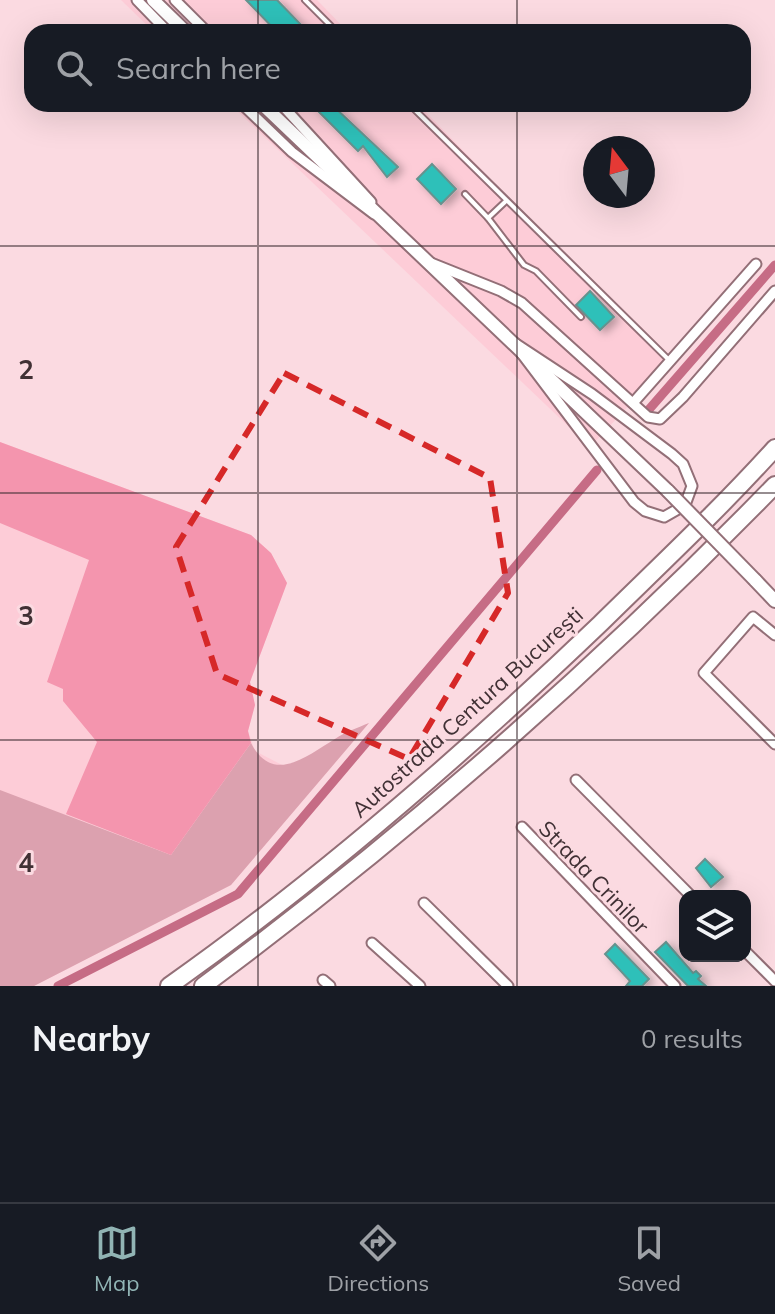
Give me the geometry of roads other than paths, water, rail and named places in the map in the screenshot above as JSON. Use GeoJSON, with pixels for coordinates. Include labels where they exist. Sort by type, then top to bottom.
{"type":"FeatureCollection","features":[{"type":"Feature","properties":{"kind":"highway","name":"Autostrada Centura București"},"geometry":{"type":"LineString","coordinates":[[169,986],[333,860],[476,738],[686,540],[775,448]]}},
{"type":"Feature","properties":{"kind":"highway","name":"Autostrada Centura București"},"geometry":{"type":"LineString","coordinates":[[203,986],[357,868],[526,724],[693,569],[775,485]]}},
{"type":"Feature","properties":{"kind":"main road"},"geometry":{"type":"LineString","coordinates":[[155,2],[178,24]]}},
{"type":"Feature","properties":{"kind":"main road"},"geometry":{"type":"LineString","coordinates":[[270,112],[668,491],[775,601]]}},
{"type":"Feature","properties":{"kind":"street"},"geometry":{"type":"LineString","coordinates":[[137,0],[160,24]]}},
{"type":"Feature","properties":{"kind":"street"},"geometry":{"type":"LineString","coordinates":[[175,0],[199,24]]}},
{"type":"Feature","properties":{"kind":"street"},"geometry":{"type":"LineString","coordinates":[[251,112],[364,210],[378,216]]}},
{"type":"Feature","properties":{"kind":"street"},"geometry":{"type":"LineString","coordinates":[[289,112],[371,201],[378,216]]}},
{"type":"Feature","properties":{"kind":"street"},"geometry":{"type":"LineString","coordinates":[[431,263],[501,291],[522,303],[648,417],[665,417],[775,291]]}},
{"type":"Feature","properties":{"kind":"street"},"geometry":{"type":"LineString","coordinates":[[633,403],[756,264]]}},
{"type":"Feature","properties":{"kind":"street"},"geometry":{"type":"LineString","coordinates":[[513,342],[592,394],[683,464],[692,486],[685,505],[671,516],[656,517],[634,502],[513,342]]}},
{"type":"Feature","properties":{"kind":"street"},"geometry":{"type":"LineString","coordinates":[[775,635],[753,617],[704,673],[775,744]]}},
{"type":"Feature","properties":{"kind":"street"},"geometry":{"type":"LineString","coordinates":[[576,780],[685,890]]}},
{"type":"Feature","properties":{"kind":"street","name":"Strada Crinilor"},"geometry":{"type":"LineString","coordinates":[[522,827],[675,986]]}},
{"type":"Feature","properties":{"kind":"street"},"geometry":{"type":"LineString","coordinates":[[424,903],[508,986]]}},
{"type":"Feature","properties":{"kind":"street"},"geometry":{"type":"LineString","coordinates":[[372,943],[420,986]]}},
{"type":"Feature","properties":{"kind":"street"},"geometry":{"type":"LineString","coordinates":[[751,957],[775,981]]}},
{"type":"Feature","properties":{"kind":"lane"},"geometry":{"type":"LineString","coordinates":[[305,0],[329,24]]}},
{"type":"Feature","properties":{"kind":"lane"},"geometry":{"type":"LineString","coordinates":[[417,112],[671,362]]}},
{"type":"Feature","properties":{"kind":"lane"},"geometry":{"type":"LineString","coordinates":[[465,194],[524,265],[536,271],[581,317]]}},
{"type":"Feature","properties":{"kind":"lane"},"geometry":{"type":"LineString","coordinates":[[488,218],[506,201]]}},
{"type":"Feature","properties":{"kind":"waterway"},"geometry":{"type":"LineString","coordinates":[[645,414],[775,265]]}},
{"type":"Feature","properties":{"kind":"waterway"},"geometry":{"type":"LineString","coordinates":[[58,986],[238,894],[597,470]]}}]}
